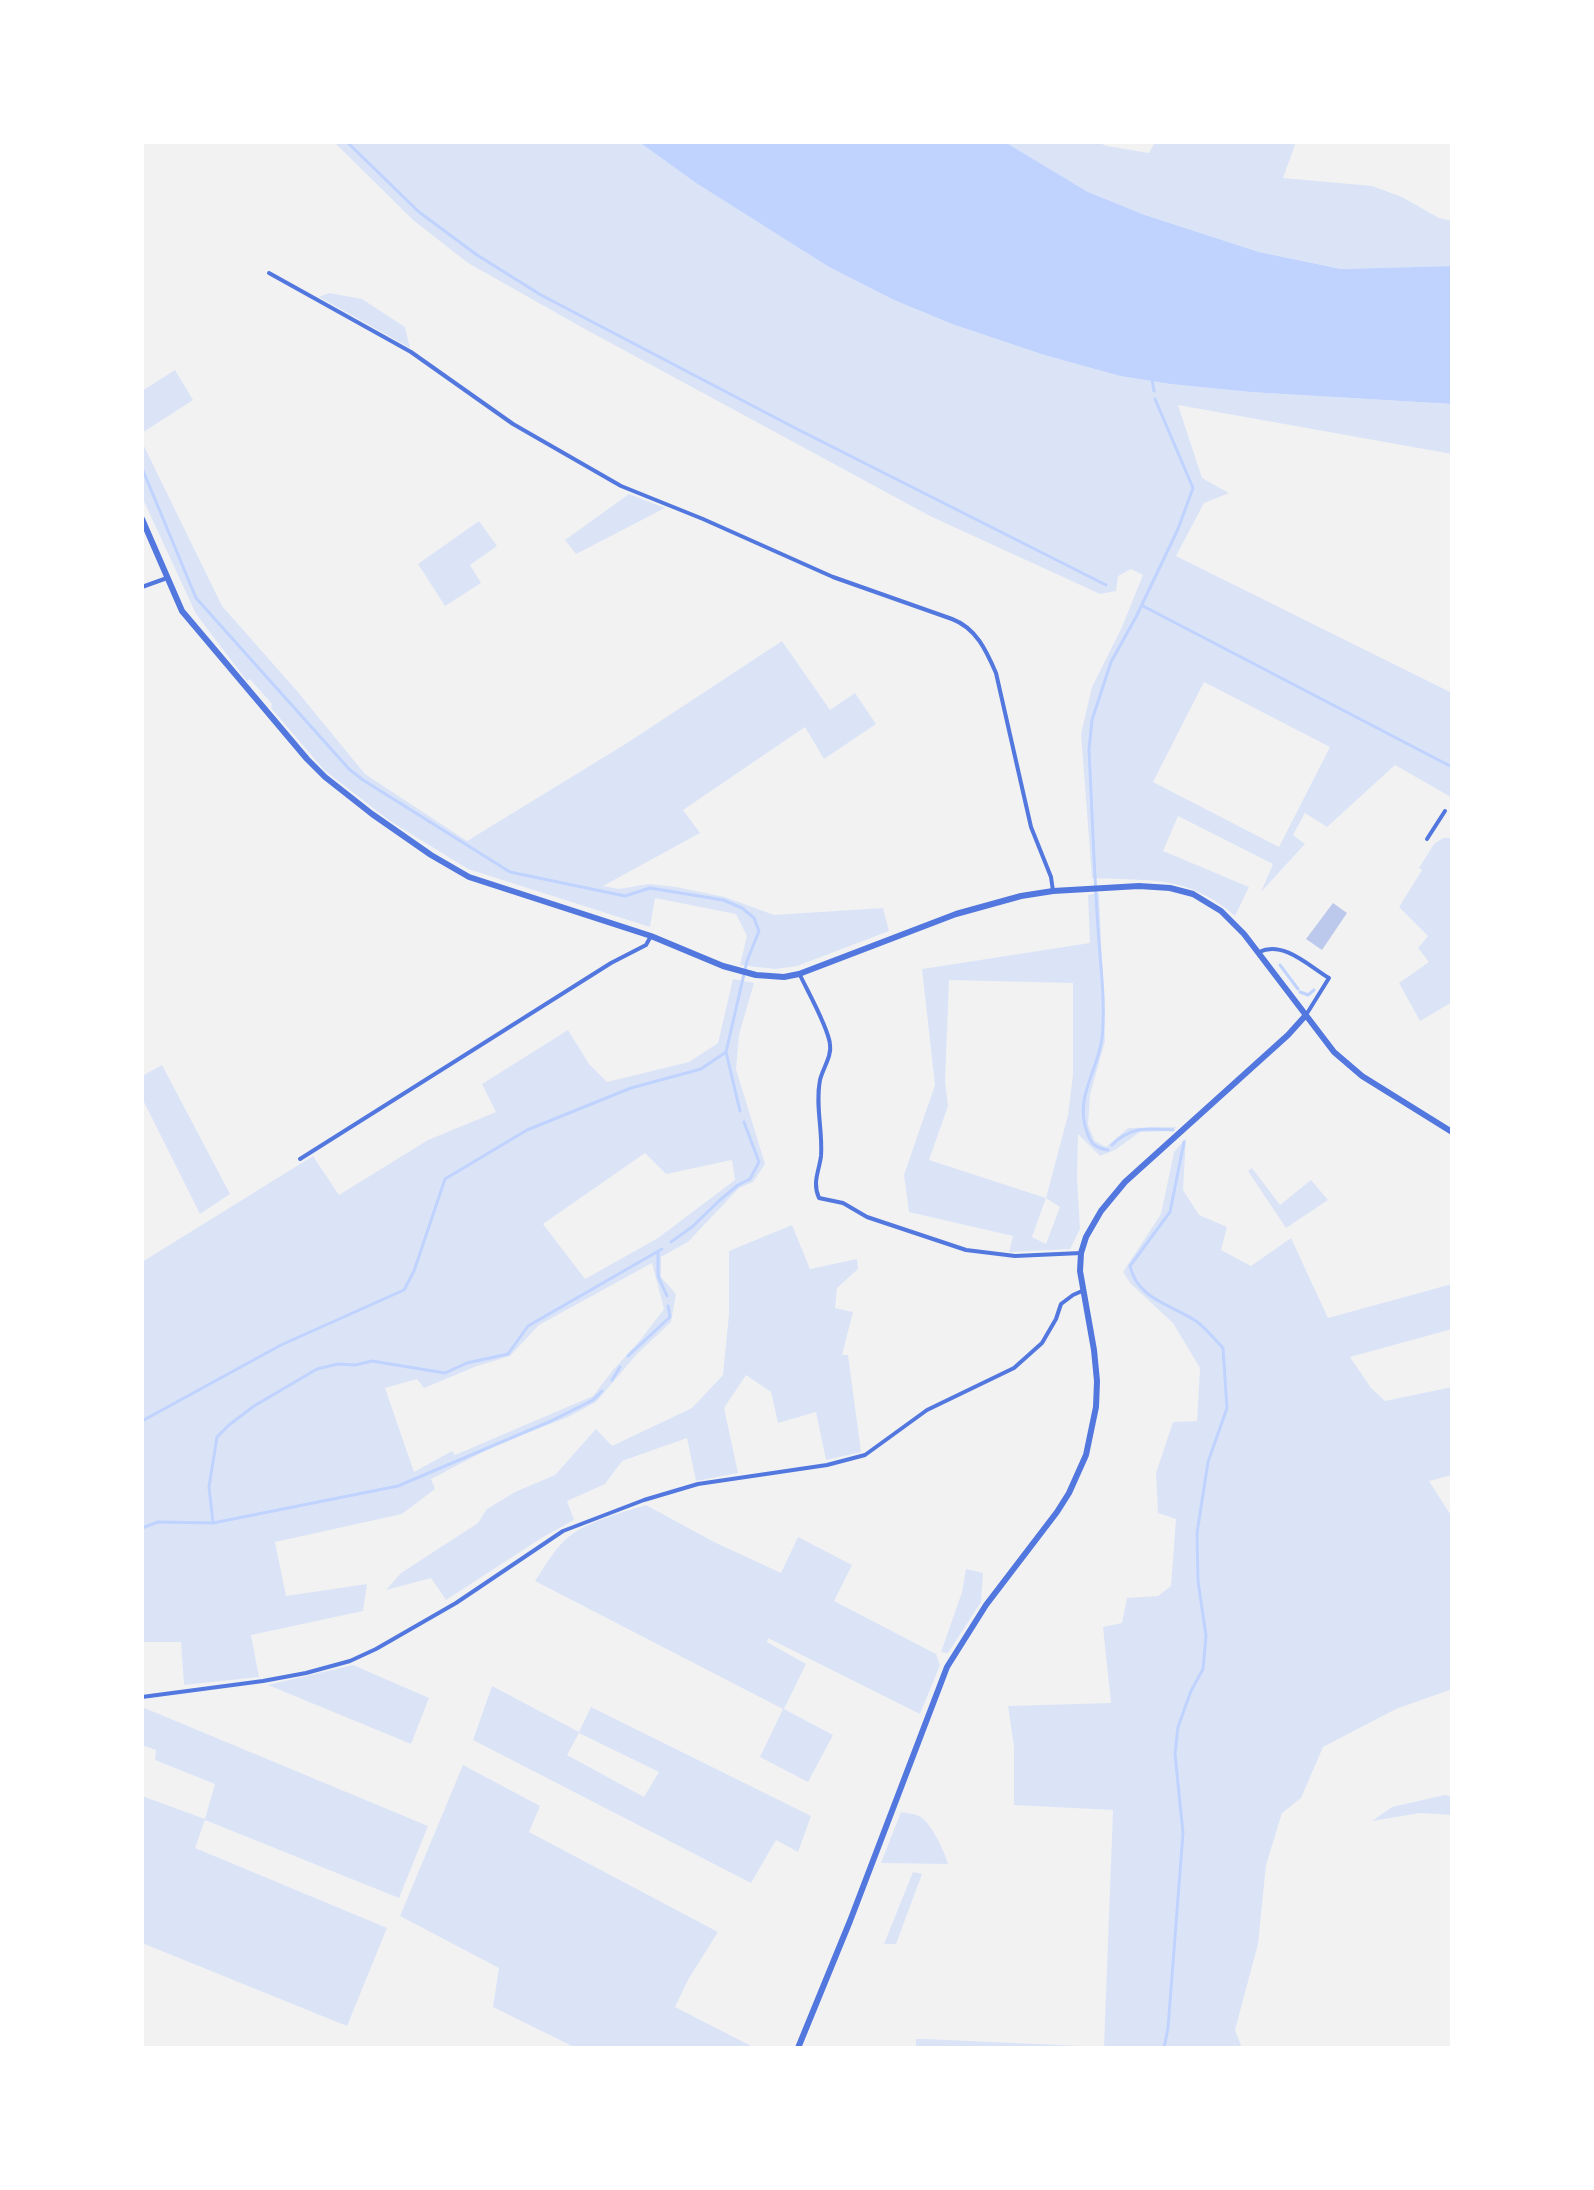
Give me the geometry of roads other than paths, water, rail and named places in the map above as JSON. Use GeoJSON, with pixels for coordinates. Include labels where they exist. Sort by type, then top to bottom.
{"type":"FeatureCollection","features":[{"type":"Feature","properties":{"kind":"street"},"geometry":{"type":"LineString","coordinates":[[269,273],[411,352],[513,424],[621,486],[833,577],[967,627],[985,649],[996,673],[1031,827],[1048,868],[1053,891]]}},
{"type":"Feature","properties":{"kind":"street"},"geometry":{"type":"LineString","coordinates":[[142,519],[182,611],[325,777],[431,855],[469,877],[651,936],[736,971],[784,977],[956,914],[1008,899],[1088,888],[1159,887],[1193,894],[1221,911],[1259,952],[1334,1052],[1414,1110],[1452,1132]]}},
{"type":"Feature","properties":{"kind":"street"},"geometry":{"type":"LineString","coordinates":[[142,587],[167,578]]}},
{"type":"Feature","properties":{"kind":"street"},"geometry":{"type":"LineString","coordinates":[[1427,839],[1445,811]]}},
{"type":"Feature","properties":{"kind":"street"},"geometry":{"type":"LineString","coordinates":[[300,1159],[611,963],[646,945],[651,936]]}},
{"type":"Feature","properties":{"kind":"street"},"geometry":{"type":"LineString","coordinates":[[798,2048],[947,1667],[986,1605],[1057,1512],[1086,1455],[1096,1407],[1097,1381],[1080,1271],[1086,1237],[1125,1182],[1288,1035],[1306,1015],[1329,978],[1279,949],[1259,952]]}},
{"type":"Feature","properties":{"kind":"street"},"geometry":{"type":"LineString","coordinates":[[799,974],[824,1023],[830,1043],[819,1092],[821,1155],[815,1183],[819,1198],[843,1203],[867,1217],[966,1250],[1015,1256],[1081,1253]]}},
{"type":"Feature","properties":{"kind":"street"},"geometry":{"type":"LineString","coordinates":[[142,1697],[277,1679],[350,1661],[456,1603],[563,1531],[644,1500],[698,1484],[827,1465],[865,1455],[927,1410],[1014,1368],[1042,1343],[1061,1304],[1082,1291]]}},
{"type":"Feature","properties":{"kind":"water"},"geometry":{"type":"Polygon","coordinates":[[[639,142],[1005,142],[1088,192],[1145,215],[1259,252],[1341,269],[1452,266],[1452,404],[1170,384],[1120,376],[1044,355],[952,324],[894,300],[829,267],[696,183],[639,142]]]}},
{"type":"Feature","properties":{"kind":"waterway"},"geometry":{"type":"LineString","coordinates":[[347,142],[419,212],[477,255],[541,295],[1106,585]]}},
{"type":"Feature","properties":{"kind":"waterway"},"geometry":{"type":"LineString","coordinates":[[1152,379],[1154,391]]}},
{"type":"Feature","properties":{"kind":"waterway"},"geometry":{"type":"LineString","coordinates":[[1108,1150],[1092,1142],[1083,1108],[1100,1050],[1103,1011],[1089,750],[1092,720],[1111,662],[1178,529],[1193,488],[1155,399]]}},
{"type":"Feature","properties":{"kind":"waterway"},"geometry":{"type":"LineString","coordinates":[[142,468],[196,598],[349,769],[363,780],[510,872],[625,896],[650,888],[723,900],[742,908],[754,918],[759,931],[747,961],[726,1052],[740,1111]]}},
{"type":"Feature","properties":{"kind":"waterway"},"geometry":{"type":"LineString","coordinates":[[1143,606],[1452,767]]}},
{"type":"Feature","properties":{"kind":"waterway"},"geometry":{"type":"LineString","coordinates":[[1280,965],[1298,989]]}},
{"type":"Feature","properties":{"kind":"waterway"},"geometry":{"type":"LineString","coordinates":[[1300,992],[1308,995],[1314,990]]}},
{"type":"Feature","properties":{"kind":"waterway"},"geometry":{"type":"LineString","coordinates":[[142,1421],[281,1345],[404,1290],[414,1271],[445,1179],[527,1130],[631,1088],[701,1069],[726,1052]]}},
{"type":"Feature","properties":{"kind":"waterway"},"geometry":{"type":"LineString","coordinates":[[671,1242],[738,1185],[750,1179],[759,1162],[744,1122]]}},
{"type":"Feature","properties":{"kind":"waterway"},"geometry":{"type":"LineString","coordinates":[[1112,1145],[1133,1131],[1173,1130]]}},
{"type":"Feature","properties":{"kind":"waterway"},"geometry":{"type":"LineString","coordinates":[[1164,2048],[1183,1833],[1175,1754],[1178,1727],[1203,1669],[1206,1636],[1198,1581],[1197,1533],[1208,1462],[1227,1408],[1223,1348],[1196,1321],[1148,1294],[1134,1277],[1130,1266],[1170,1212],[1184,1142]]}},
{"type":"Feature","properties":{"kind":"waterway"},"geometry":{"type":"LineString","coordinates":[[213,1523],[209,1487],[217,1437],[254,1406],[317,1369],[338,1364],[355,1365],[372,1361],[445,1373],[467,1363],[508,1354],[528,1326],[662,1249]]}},
{"type":"Feature","properties":{"kind":"waterway"},"geometry":{"type":"LineString","coordinates":[[658,1252],[658,1276],[667,1296]]}},
{"type":"Feature","properties":{"kind":"waterway"},"geometry":{"type":"LineString","coordinates":[[628,1356],[670,1317],[668,1306]]}},
{"type":"Feature","properties":{"kind":"waterway"},"geometry":{"type":"LineString","coordinates":[[612,1380],[620,1367]]}},
{"type":"Feature","properties":{"kind":"waterway"},"geometry":{"type":"LineString","coordinates":[[142,1528],[158,1522],[213,1523],[398,1486],[551,1421],[593,1400],[602,1391]]}}]}
